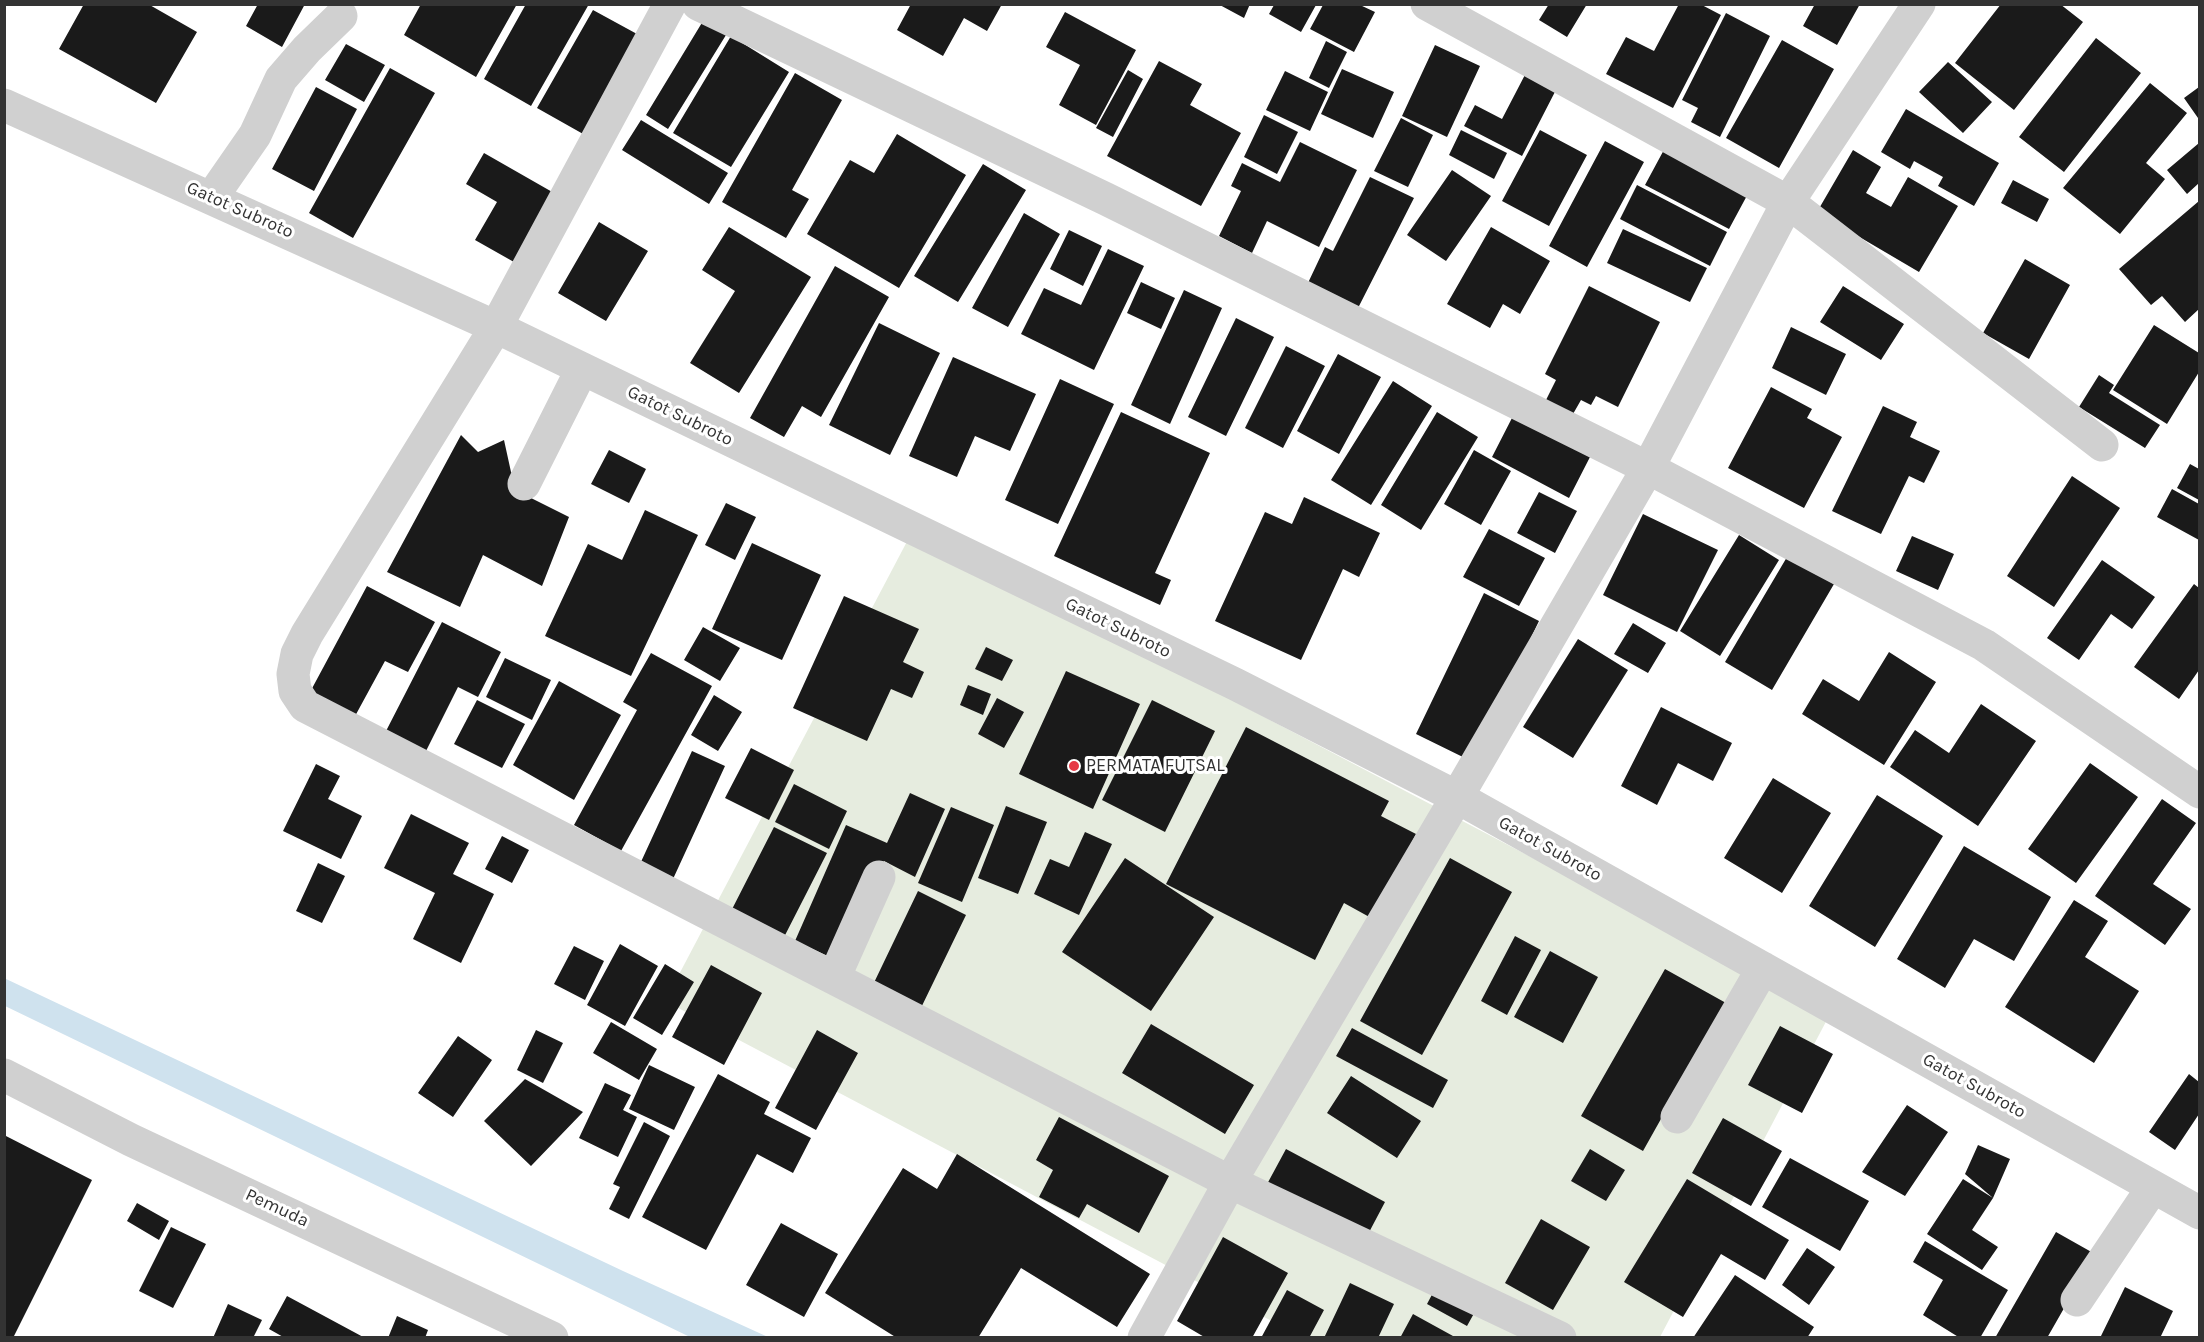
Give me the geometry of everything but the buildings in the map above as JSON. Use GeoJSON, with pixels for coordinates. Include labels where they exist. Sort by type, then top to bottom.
{"type":"FeatureCollection","features":[{"type":"Feature","properties":{"kind":"street"},"geometry":{"type":"LineString","coordinates":[[670,4],[496,327],[307,634],[297,654],[293,674],[295,691],[305,706],[1230,1182],[1560,1338]]}},
{"type":"Feature","properties":{"kind":"street"},"geometry":{"type":"LineString","coordinates":[[698,4],[1106,200],[1648,468],[1984,645],[2199,792]]}},
{"type":"Feature","properties":{"kind":"street"},"geometry":{"type":"LineString","coordinates":[[1427,4],[1788,202],[2102,445]]}},
{"type":"Feature","properties":{"kind":"street"},"geometry":{"type":"LineString","coordinates":[[1144,1338],[1230,1182],[1648,468],[1788,202],[1919,4]]}},
{"type":"Feature","properties":{"kind":"street"},"geometry":{"type":"LineString","coordinates":[[212,197],[255,135],[281,79],[307,49],[341,16]]}},
{"type":"Feature","properties":{"kind":"street","name":"Gatot Subroto"},"geometry":{"type":"LineString","coordinates":[[4,105],[496,327],[1235,684],[1457,797],[2199,1213]]}},
{"type":"Feature","properties":{"kind":"street"},"geometry":{"type":"LineString","coordinates":[[524,484],[582,369]]}},
{"type":"Feature","properties":{"kind":"street"},"geometry":{"type":"LineString","coordinates":[[834,978],[879,877]]}},
{"type":"Feature","properties":{"kind":"street"},"geometry":{"type":"LineString","coordinates":[[1677,1117],[1763,968]]}},
{"type":"Feature","properties":{"kind":"street","name":"Pemuda"},"geometry":{"type":"LineString","coordinates":[[4,1075],[131,1140],[552,1338]]}},
{"type":"Feature","properties":{"kind":"street"},"geometry":{"type":"LineString","coordinates":[[2077,1300],[2153,1187]]}},
{"type":"Feature","properties":{"kind":"shaded area","name":"PERMATA FUTSAL"},"geometry":{"type":"Polygon","coordinates":[[[912,532],[1830,1014],[1660,1337],[1304,1338],[665,1001],[912,532]]]}},
{"type":"Feature","properties":{"kind":"water"},"geometry":{"type":"Polygon","coordinates":[[[4,978],[623,1271],[768,1337],[690,1337],[5,1006],[4,978]]]}},
{"type":"Feature","properties":{"kind":"place","name":"PERMATA FUTSAL"},"geometry":{"type":"Point","coordinates":[1074,766]}}]}
